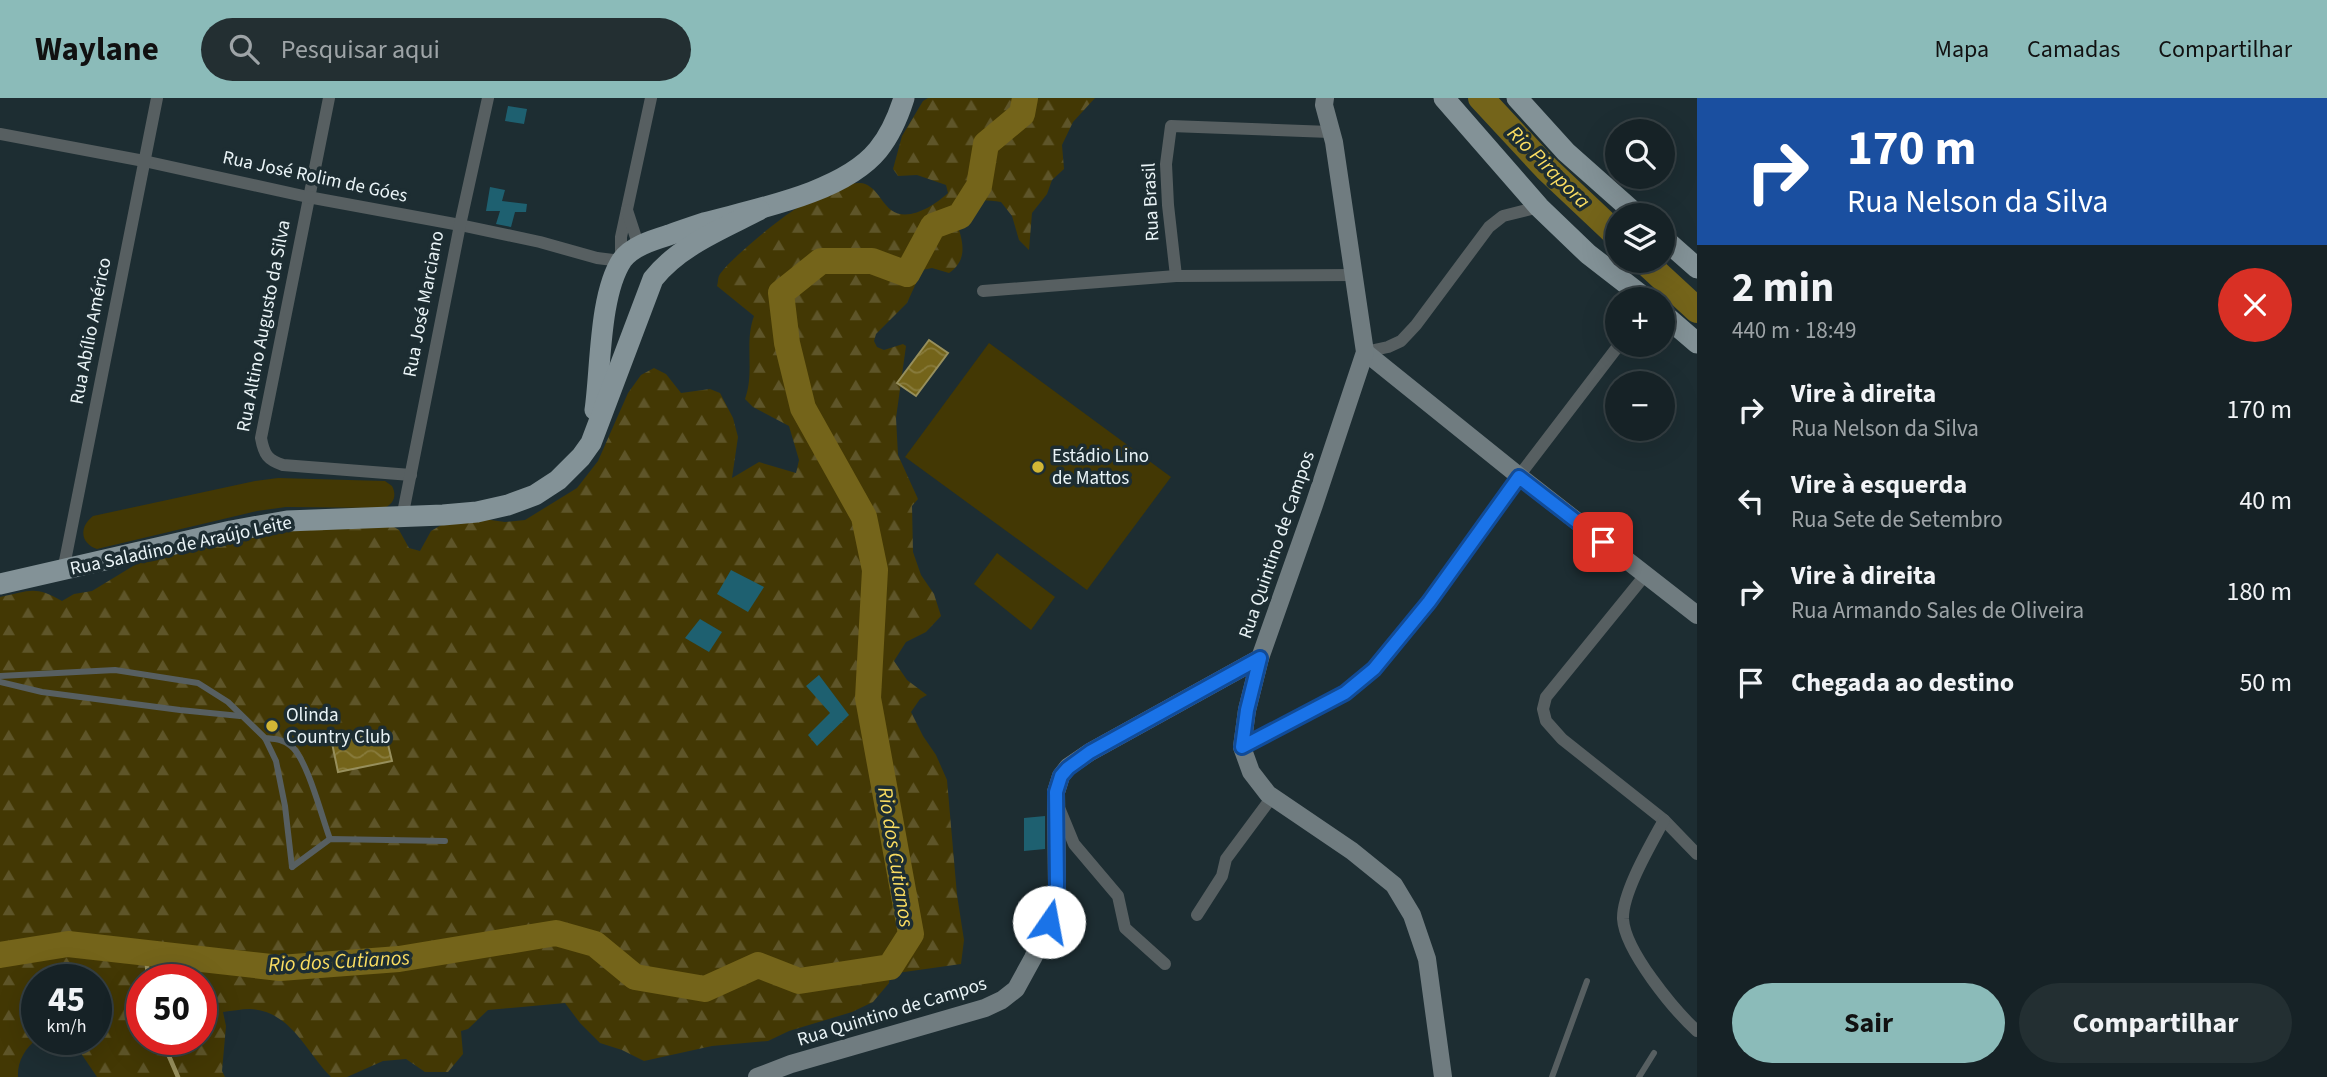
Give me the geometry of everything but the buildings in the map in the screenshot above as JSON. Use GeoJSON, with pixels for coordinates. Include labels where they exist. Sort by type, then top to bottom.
{"type":"FeatureCollection","features":[{"type":"Feature","properties":{"kind":"main road"},"geometry":{"type":"LineString","coordinates":[[621,261],[635,274],[656,275],[697,242],[759,210],[852,173],[877,152],[896,123],[904,98]]}},
{"type":"Feature","properties":{"kind":"main road"},"geometry":{"type":"LineString","coordinates":[[1325,98],[1365,352],[1519,477],[1646,574],[1694,607]]}},
{"type":"Feature","properties":{"kind":"main road"},"geometry":{"type":"LineString","coordinates":[[1444,98],[1539,207],[1588,254],[1631,287]]}},
{"type":"Feature","properties":{"kind":"main road"},"geometry":{"type":"LineString","coordinates":[[1517,98],[1566,152],[1623,203]]}},
{"type":"Feature","properties":{"kind":"main road"},"geometry":{"type":"LineString","coordinates":[[591,443],[605,309],[621,261],[639,247],[703,223],[759,210]]}},
{"type":"Feature","properties":{"kind":"main road"},"geometry":{"type":"LineString","coordinates":[[639,247],[654,255],[656,275]]}},
{"type":"Feature","properties":{"kind":"main road"},"geometry":{"type":"LineString","coordinates":[[1675,249],[1697,268]]}},
{"type":"Feature","properties":{"kind":"main road","name":"Rua Saladino de Araújo Leite"},"geometry":{"type":"LineString","coordinates":[[0,584],[287,521],[402,518],[477,512],[508,505],[534,495],[558,480],[591,443],[656,275]]}},
{"type":"Feature","properties":{"kind":"main road"},"geometry":{"type":"LineString","coordinates":[[1675,324],[1697,343]]}},
{"type":"Feature","properties":{"kind":"main road","name":"Rua Quintino de Campos"},"geometry":{"type":"LineString","coordinates":[[757,1077],[985,1008],[1016,989],[1033,958],[1054,907],[1057,886],[1056,792],[1061,776],[1090,752],[1260,658],[1365,352]]}},
{"type":"Feature","properties":{"kind":"main road"},"geometry":{"type":"LineString","coordinates":[[1260,658],[1247,710],[1242,747],[1251,772],[1272,797],[1352,851],[1394,885],[1412,915],[1427,959],[1443,1077]]}},
{"type":"Feature","properties":{"kind":"street","name":"Rua Abílio Américo"},"geometry":{"type":"LineString","coordinates":[[63,570],[157,98]]}},
{"type":"Feature","properties":{"kind":"street","name":"Rua Altino Augusto da Silva"},"geometry":{"type":"LineString","coordinates":[[329,98],[261,438],[263,451],[270,461],[283,465],[411,475]]}},
{"type":"Feature","properties":{"kind":"street","name":"Rua José Marciano"},"geometry":{"type":"LineString","coordinates":[[402,518],[488,98]]}},
{"type":"Feature","properties":{"kind":"street"},"geometry":{"type":"LineString","coordinates":[[621,261],[621,237],[652,98]]}},
{"type":"Feature","properties":{"kind":"street","name":"Rua Brasil"},"geometry":{"type":"LineString","coordinates":[[1176,276],[1168,205],[1167,164],[1171,126],[1330,132]]}},
{"type":"Feature","properties":{"kind":"street","name":"Rua José Rolim de Góes"},"geometry":{"type":"LineString","coordinates":[[0,134],[144,160],[621,261]]}},
{"type":"Feature","properties":{"kind":"street"},"geometry":{"type":"LineString","coordinates":[[1365,352],[1401,341],[1416,326],[1489,228],[1503,216],[1539,207]]}},
{"type":"Feature","properties":{"kind":"street"},"geometry":{"type":"LineString","coordinates":[[627,210],[639,247]]}},
{"type":"Feature","properties":{"kind":"street"},"geometry":{"type":"LineString","coordinates":[[983,291],[1176,276],[1354,275]]}},
{"type":"Feature","properties":{"kind":"street"},"geometry":{"type":"LineString","coordinates":[[1242,747],[1345,693],[1374,669],[1429,602],[1610,357]]}},
{"type":"Feature","properties":{"kind":"street"},"geometry":{"type":"LineString","coordinates":[[1646,574],[1546,697],[1543,709],[1546,721],[1562,738],[1664,820],[1697,854]]}},
{"type":"Feature","properties":{"kind":"street"},"geometry":{"type":"LineString","coordinates":[[1056,792],[1061,814],[1074,844],[1118,896],[1125,928],[1165,964]]}},
{"type":"Feature","properties":{"kind":"street"},"geometry":{"type":"LineString","coordinates":[[1197,915],[1222,876],[1226,859],[1272,797]]}},
{"type":"Feature","properties":{"kind":"street"},"geometry":{"type":"LineString","coordinates":[[1664,820],[1645,855],[1626,900],[1623,920],[1630,942],[1645,969],[1697,1031]]}},
{"type":"Feature","properties":{"kind":"lane"},"geometry":{"type":"LineString","coordinates":[[0,676],[115,670],[198,683],[228,702],[265,738],[276,761],[285,806],[292,867],[330,839],[445,841]]}},
{"type":"Feature","properties":{"kind":"lane"},"geometry":{"type":"LineString","coordinates":[[0,682],[42,692],[242,716]]}},
{"type":"Feature","properties":{"kind":"lane"},"geometry":{"type":"LineString","coordinates":[[265,738],[280,739],[293,747],[302,758],[330,839]]}},
{"type":"Feature","properties":{"kind":"lane"},"geometry":{"type":"LineString","coordinates":[[1552,1077],[1587,981]]}},
{"type":"Feature","properties":{"kind":"lane"},"geometry":{"type":"LineString","coordinates":[[1639,1077],[1654,1052]]}},
{"type":"Feature","properties":{"kind":"green space"},"geometry":{"type":"Polygon","coordinates":[[[928,98],[1095,98],[1073,122],[1062,145],[1064,169],[1052,180],[1047,194],[1032,213],[1029,250],[1019,240],[1012,216],[1001,202],[980,200],[969,203],[955,218],[962,248],[962,255],[956,267],[949,273],[932,268],[922,270],[907,303],[876,334],[874,341],[877,347],[884,350],[903,344],[906,346],[896,418],[898,455],[918,499],[912,506],[913,552],[921,575],[934,594],[941,616],[926,632],[906,642],[894,661],[907,680],[927,695],[920,699],[911,712],[947,780],[957,895],[964,940],[961,964],[890,974],[889,983],[873,1002],[768,1041],[712,1046],[644,1061],[600,1043],[565,1003],[488,1010],[468,1029],[461,1031],[463,1054],[448,1072],[425,1072],[406,1059],[383,1061],[347,1077],[331,1077],[287,1025],[264,1011],[250,1009],[223,1012],[226,1026],[222,1071],[225,1077],[97,1077],[82,1055],[112,1055],[112,964],[21,964],[21,1055],[24,1055],[18,1077],[0,1077],[0,597],[38,591],[62,601],[74,594],[92,591],[143,560],[195,535],[381,519],[399,530],[409,548],[420,551],[431,531],[443,524],[469,517],[505,522],[525,520],[577,488],[598,461],[628,393],[641,375],[654,368],[666,374],[681,393],[710,389],[720,393],[733,418],[738,437],[732,478],[759,462],[796,473],[799,460],[789,426],[753,407],[745,399],[754,316],[717,286],[719,277],[741,252],[764,232],[806,203],[835,189],[865,184],[870,186],[891,210],[905,215],[936,203],[948,193],[946,185],[917,175],[898,176],[893,169],[902,136],[923,101],[928,98]]]}},
{"type":"Feature","properties":{"kind":"green space","name":"Estádio Lino de Mattos"},"geometry":{"type":"Polygon","coordinates":[[[989,343],[1171,477],[1087,590],[905,457],[989,343]]]}},
{"type":"Feature","properties":{"kind":"green space"},"geometry":{"type":"Polygon","coordinates":[[[278,478],[385,481],[394,489],[394,496],[392,502],[384,508],[286,507],[257,511],[97,549],[87,543],[83,534],[85,525],[93,516],[278,478]]]}},
{"type":"Feature","properties":{"kind":"green space"},"geometry":{"type":"Polygon","coordinates":[[[997,553],[1055,597],[1031,630],[974,584],[997,553]]]}},
{"type":"Feature","properties":{"kind":"water"},"geometry":{"type":"Polygon","coordinates":[[[929,340],[948,353],[916,396],[897,383],[929,340]]]}},
{"type":"Feature","properties":{"kind":"water"},"geometry":{"type":"Polygon","coordinates":[[[385,732],[392,761],[338,772],[332,743],[385,732]]]}},
{"type":"Feature","properties":{"kind":"waterway","name":"Rio dos Cutianos"},"geometry":{"type":"LineString","coordinates":[[0,955],[68,944],[280,968],[399,959],[556,933],[595,944],[635,977],[705,989],[758,965],[799,981],[890,967],[911,934],[868,698],[875,570],[864,517],[803,408],[787,343],[781,293],[821,261],[872,261],[907,274],[933,226],[960,216],[979,186],[986,144],[1022,114],[1025,98]]}},
{"type":"Feature","properties":{"kind":"waterway","name":"Rio Pirapora"},"geometry":{"type":"LineString","coordinates":[[1481,98],[1546,168],[1605,224]]}},
{"type":"Feature","properties":{"kind":"waterway","name":"Rio Pirapora"},"geometry":{"type":"LineString","coordinates":[[1657,273],[1697,310]]}},
{"type":"Feature","properties":{"kind":"waterway"},"geometry":{"type":"LineString","coordinates":[[147,964],[150,953]]}},
{"type":"Feature","properties":{"kind":"waterway"},"geometry":{"type":"LineString","coordinates":[[168,1055],[178,1077]]}},
{"type":"Feature","properties":{"kind":"place","name":"Estádio Lino de Mattos"},"geometry":{"type":"Point","coordinates":[1038,467]}},
{"type":"Feature","properties":{"kind":"place","name":"Olinda Country Club"},"geometry":{"type":"Point","coordinates":[272,726]}},
{"type":"Feature","properties":{"kind":"route"},"geometry":{"type":"LineString","coordinates":[[1049,922],[1057,886],[1056,792],[1061,776],[1090,752],[1260,658],[1247,710],[1242,747],[1345,693],[1374,669],[1429,602],[1519,477],[1603,542]]}}]}
